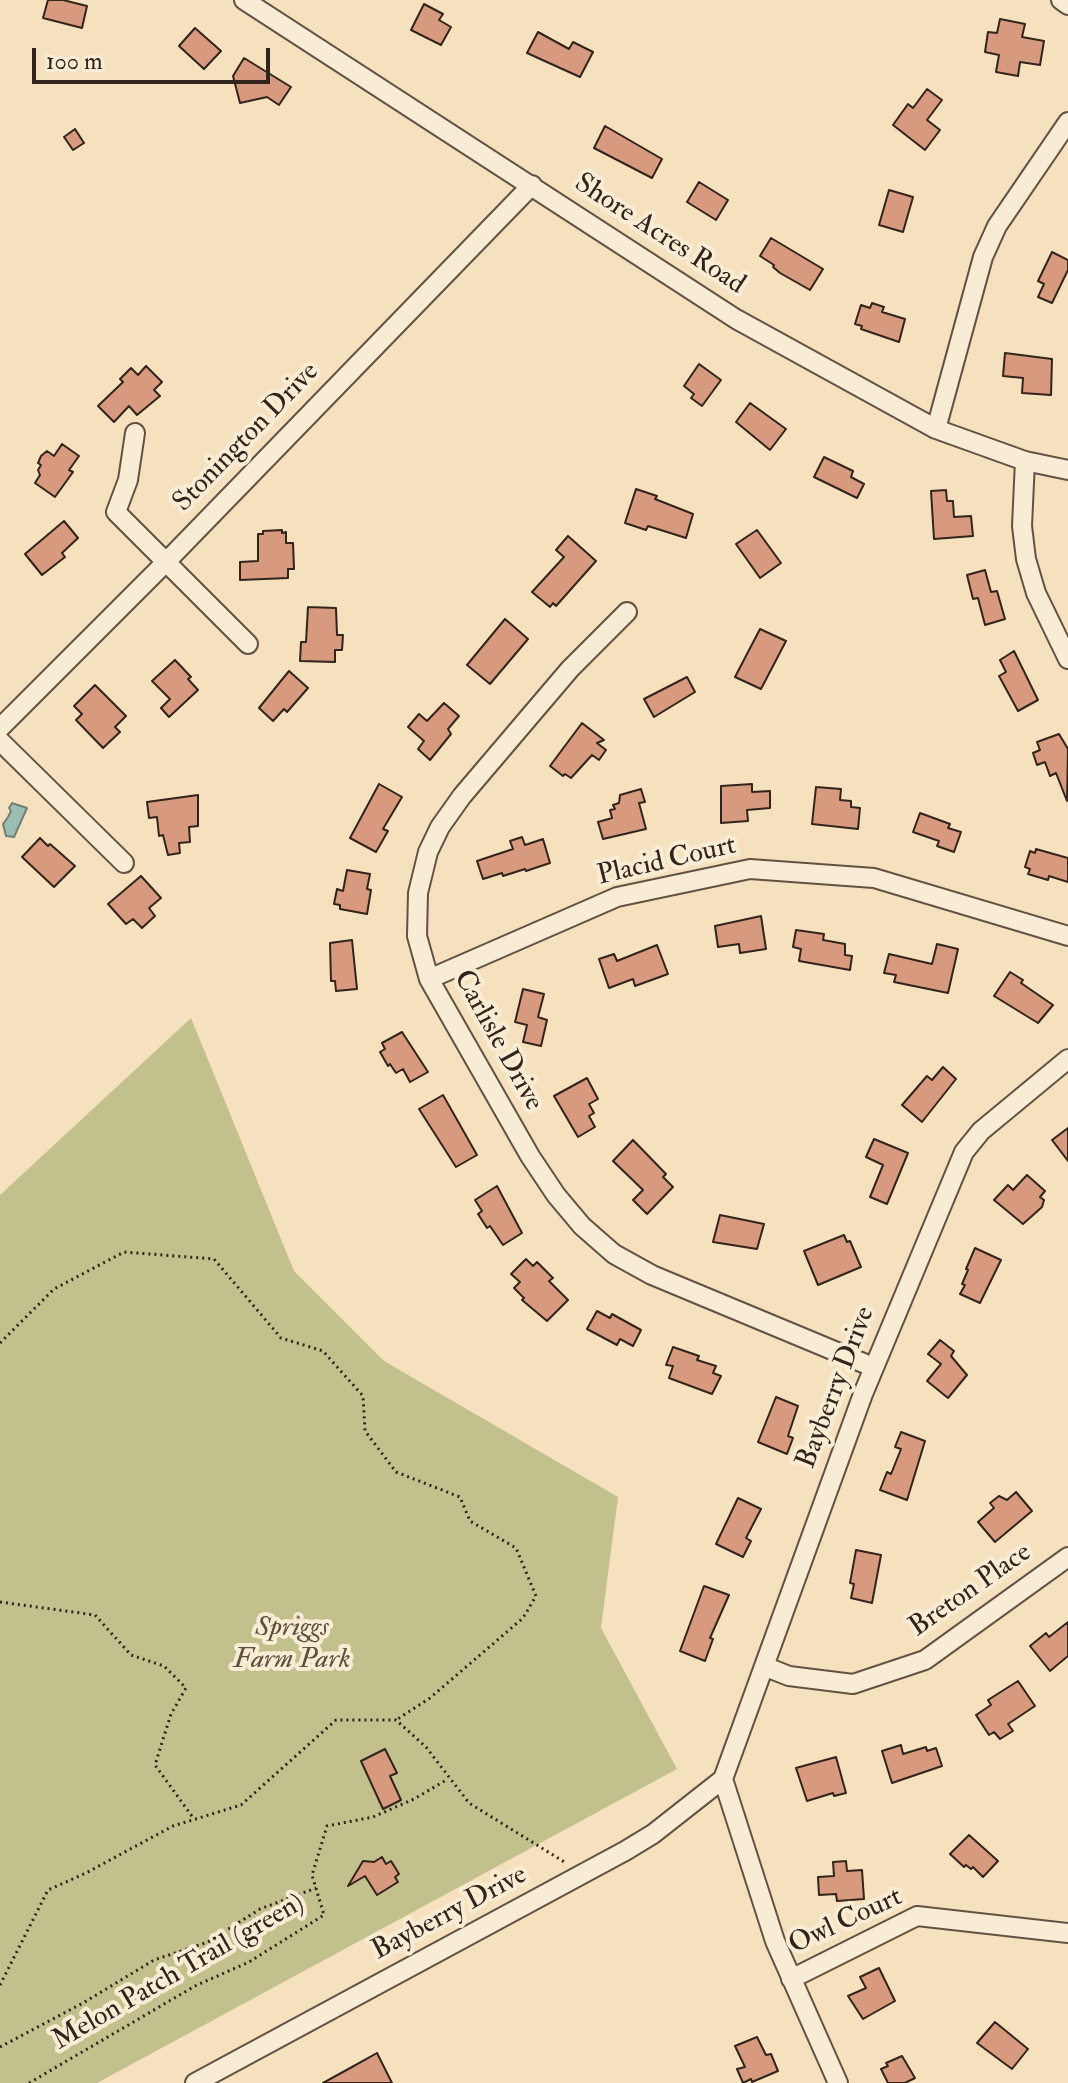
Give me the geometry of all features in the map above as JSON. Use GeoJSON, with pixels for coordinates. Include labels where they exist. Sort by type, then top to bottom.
{"type":"FeatureCollection","features":[{"type":"Feature","properties":{"kind":"street","name":"Shore Acres Road"},"geometry":{"type":"LineString","coordinates":[[244,0],[736,319],[936,429],[1025,461],[1068,470]]}},
{"type":"Feature","properties":{"kind":"street"},"geometry":{"type":"LineString","coordinates":[[1061,0],[1068,5]]}},
{"type":"Feature","properties":{"kind":"street"},"geometry":{"type":"LineString","coordinates":[[936,429],[983,257],[997,226],[1068,122]]}},
{"type":"Feature","properties":{"kind":"street","name":"Stonington Drive"},"geometry":{"type":"LineString","coordinates":[[0,728],[166,562],[532,185]]}},
{"type":"Feature","properties":{"kind":"street"},"geometry":{"type":"LineString","coordinates":[[135,433],[128,480],[116,512],[248,644]]}},
{"type":"Feature","properties":{"kind":"street"},"geometry":{"type":"LineString","coordinates":[[1025,461],[1022,526],[1026,559],[1036,593],[1068,659]]}},
{"type":"Feature","properties":{"kind":"street","name":"Carlisle Drive"},"geometry":{"type":"LineString","coordinates":[[627,612],[570,669],[462,796],[440,827],[428,852],[418,893],[417,936],[429,979],[530,1156],[582,1226],[614,1254],[652,1275],[873,1367]]}},
{"type":"Feature","properties":{"kind":"street"},"geometry":{"type":"LineString","coordinates":[[0,741],[124,863]]}},
{"type":"Feature","properties":{"kind":"street","name":"Placid Court"},"geometry":{"type":"LineString","coordinates":[[429,979],[617,897],[750,869],[874,878],[1068,936]]}},
{"type":"Feature","properties":{"kind":"street","name":"Bayberry Drive"},"geometry":{"type":"LineString","coordinates":[[195,2083],[582,1875],[653,1834],[723,1779],[873,1367],[964,1152],[981,1131],[1068,1059]]}},
{"type":"Feature","properties":{"kind":"street","name":"Breton Place"},"geometry":{"type":"LineString","coordinates":[[766,1667],[789,1676],[853,1684],[925,1660],[1068,1557]]}},
{"type":"Feature","properties":{"kind":"street"},"geometry":{"type":"LineString","coordinates":[[723,1779],[775,1941],[838,2083]]}},
{"type":"Feature","properties":{"kind":"street","name":"Owl Court"},"geometry":{"type":"LineString","coordinates":[[791,1979],[917,1916],[1068,1933]]}},
{"type":"Feature","properties":{"kind":"path"},"geometry":{"type":"LineString","coordinates":[[0,1342],[54,1289],[124,1252],[214,1259],[281,1338],[323,1351],[363,1396],[365,1431],[396,1472],[460,1497],[470,1521],[516,1548],[536,1596],[523,1618],[430,1698],[396,1720],[336,1720],[241,1805],[173,1826],[48,1890],[0,1985]]}},
{"type":"Feature","properties":{"kind":"path"},"geometry":{"type":"LineString","coordinates":[[0,1602],[95,1615],[131,1655],[164,1666],[186,1688],[171,1714],[155,1765],[194,1819]]}},
{"type":"Feature","properties":{"kind":"path"},"geometry":{"type":"LineString","coordinates":[[396,1720],[426,1747],[469,1803],[551,1852],[582,1875]]}},
{"type":"Feature","properties":{"kind":"path","name":"Melon Patch Trail (green)"},"geometry":{"type":"LineString","coordinates":[[29,2083],[195,1986],[249,1962],[324,1915],[312,1875],[327,1826],[373,1817],[414,1799],[449,1778]]}},
{"type":"Feature","properties":{"kind":"path"},"geometry":{"type":"LineString","coordinates":[[0,2047],[83,2003],[154,1960],[208,1942],[260,1909],[316,1888]]}},
{"type":"Feature","properties":{"kind":"green space","name":"Spriggs Farm Park"},"geometry":{"type":"Polygon","coordinates":[[[191,1018],[294,1271],[384,1361],[618,1497],[601,1628],[677,1769],[97,2083],[0,2083],[0,1195],[191,1018]]]}},
{"type":"Feature","properties":{"kind":"water"},"geometry":{"type":"Polygon","coordinates":[[[12,803],[27,808],[14,837],[6,836],[3,824],[12,803]]]}},
{"type":"Feature","properties":{"kind":"building"},"geometry":{"type":"Polygon","coordinates":[[[48,0],[87,6],[82,28],[43,18],[48,0]]]}},
{"type":"Feature","properties":{"kind":"building"},"geometry":{"type":"Polygon","coordinates":[[[424,4],[443,14],[439,20],[451,27],[441,45],[411,30],[424,4]]]}},
{"type":"Feature","properties":{"kind":"building"},"geometry":{"type":"Polygon","coordinates":[[[1000,19],[1025,24],[1022,37],[1044,41],[1040,65],[1020,62],[1018,76],[996,72],[999,55],[985,52],[988,32],[997,33],[1000,19]]]}},
{"type":"Feature","properties":{"kind":"building"},"geometry":{"type":"Polygon","coordinates":[[[195,28],[221,51],[204,69],[179,46],[195,28]]]}},
{"type":"Feature","properties":{"kind":"building"},"geometry":{"type":"Polygon","coordinates":[[[538,32],[569,49],[573,42],[593,52],[580,77],[527,53],[538,32]]]}},
{"type":"Feature","properties":{"kind":"building"},"geometry":{"type":"Polygon","coordinates":[[[244,58],[291,87],[279,105],[267,97],[240,103],[233,76],[244,58]]]}},
{"type":"Feature","properties":{"kind":"building"},"geometry":{"type":"Polygon","coordinates":[[[927,89],[942,100],[927,120],[940,130],[925,150],[893,125],[908,104],[913,108],[927,89]]]}},
{"type":"Feature","properties":{"kind":"building"},"geometry":{"type":"Polygon","coordinates":[[[605,126],[662,159],[652,178],[594,148],[605,126]]]}},
{"type":"Feature","properties":{"kind":"building"},"geometry":{"type":"Polygon","coordinates":[[[75,129],[84,143],[73,150],[64,137],[75,129]]]}},
{"type":"Feature","properties":{"kind":"building"},"geometry":{"type":"Polygon","coordinates":[[[699,182],[728,200],[716,220],[687,202],[699,182]]]}},
{"type":"Feature","properties":{"kind":"building"},"geometry":{"type":"Polygon","coordinates":[[[889,190],[913,197],[903,232],[879,225],[889,190]]]}},
{"type":"Feature","properties":{"kind":"building"},"geometry":{"type":"Polygon","coordinates":[[[771,238],[823,269],[810,290],[780,273],[760,256],[771,238]]]}},
{"type":"Feature","properties":{"kind":"building"},"geometry":{"type":"Polygon","coordinates":[[[1052,252],[1068,260],[1068,270],[1052,303],[1038,297],[1044,284],[1038,281],[1052,252]]]}},
{"type":"Feature","properties":{"kind":"building"},"geometry":{"type":"Polygon","coordinates":[[[872,303],[884,307],[882,312],[905,319],[899,342],[855,324],[861,305],[870,308],[872,303]]]}},
{"type":"Feature","properties":{"kind":"building"},"geometry":{"type":"Polygon","coordinates":[[[1005,353],[1052,359],[1051,395],[1022,393],[1023,378],[1003,376],[1005,353]]]}},
{"type":"Feature","properties":{"kind":"building"},"geometry":{"type":"Polygon","coordinates":[[[699,364],[721,380],[702,406],[691,398],[694,394],[684,386],[699,364]]]}},
{"type":"Feature","properties":{"kind":"building"},"geometry":{"type":"Polygon","coordinates":[[[146,366],[162,382],[154,390],[160,396],[137,415],[129,406],[114,422],[98,406],[123,382],[120,379],[131,368],[138,375],[146,366]]]}},
{"type":"Feature","properties":{"kind":"building"},"geometry":{"type":"Polygon","coordinates":[[[750,403],[786,429],[770,450],[736,422],[750,403]]]}},
{"type":"Feature","properties":{"kind":"building"},"geometry":{"type":"Polygon","coordinates":[[[62,444],[79,456],[69,470],[73,472],[55,497],[35,483],[40,475],[38,470],[41,465],[38,463],[41,456],[47,451],[54,456],[62,444]]]}},
{"type":"Feature","properties":{"kind":"building"},"geometry":{"type":"Polygon","coordinates":[[[824,457],[853,471],[851,477],[864,484],[857,498],[814,477],[824,457]]]}},
{"type":"Feature","properties":{"kind":"building"},"geometry":{"type":"Polygon","coordinates":[[[636,489],[693,514],[686,538],[648,526],[646,530],[625,523],[636,489]]]}},
{"type":"Feature","properties":{"kind":"building"},"geometry":{"type":"Polygon","coordinates":[[[946,490],[947,501],[953,501],[954,517],[971,516],[973,536],[934,539],[931,491],[946,490]]]}},
{"type":"Feature","properties":{"kind":"building"},"geometry":{"type":"Polygon","coordinates":[[[64,521],[78,538],[62,553],[65,557],[42,575],[25,554],[64,521]]]}},
{"type":"Feature","properties":{"kind":"building"},"geometry":{"type":"Polygon","coordinates":[[[282,530],[282,533],[286,532],[286,543],[293,543],[294,569],[288,569],[288,578],[240,580],[240,562],[258,561],[258,534],[282,530]]]}},
{"type":"Feature","properties":{"kind":"building"},"geometry":{"type":"Polygon","coordinates":[[[757,530],[781,563],[760,578],[736,544],[757,530]]]}},
{"type":"Feature","properties":{"kind":"building"},"geometry":{"type":"Polygon","coordinates":[[[568,536],[596,561],[556,606],[553,603],[550,607],[532,592],[564,557],[556,550],[568,536]]]}},
{"type":"Feature","properties":{"kind":"building"},"geometry":{"type":"Polygon","coordinates":[[[985,570],[991,592],[997,591],[1005,619],[985,625],[978,598],[973,599],[967,575],[985,570]]]}},
{"type":"Feature","properties":{"kind":"building"},"geometry":{"type":"Polygon","coordinates":[[[308,607],[336,608],[337,635],[343,635],[342,650],[335,650],[335,662],[300,661],[301,642],[306,642],[308,607]]]}},
{"type":"Feature","properties":{"kind":"building"},"geometry":{"type":"Polygon","coordinates":[[[505,619],[528,639],[490,684],[467,665],[505,619]]]}},
{"type":"Feature","properties":{"kind":"building"},"geometry":{"type":"Polygon","coordinates":[[[760,629],[786,641],[761,689],[735,677],[760,629]]]}},
{"type":"Feature","properties":{"kind":"building"},"geometry":{"type":"Polygon","coordinates":[[[1014,651],[1038,700],[1018,711],[999,676],[1006,672],[1000,660],[1014,651]]]}},
{"type":"Feature","properties":{"kind":"building"},"geometry":{"type":"Polygon","coordinates":[[[175,660],[198,690],[169,717],[161,708],[170,699],[152,681],[175,660]]]}},
{"type":"Feature","properties":{"kind":"building"},"geometry":{"type":"Polygon","coordinates":[[[289,671],[308,688],[287,712],[284,709],[273,721],[259,708],[289,671]]]}},
{"type":"Feature","properties":{"kind":"building"},"geometry":{"type":"Polygon","coordinates":[[[687,677],[695,692],[654,717],[644,699],[687,677]]]}},
{"type":"Feature","properties":{"kind":"building"},"geometry":{"type":"Polygon","coordinates":[[[95,685],[126,716],[115,727],[120,732],[103,748],[76,720],[82,714],[74,706],[95,685]]]}},
{"type":"Feature","properties":{"kind":"building"},"geometry":{"type":"Polygon","coordinates":[[[444,703],[459,716],[448,729],[451,734],[430,760],[418,749],[424,741],[408,727],[419,714],[427,721],[444,703]]]}},
{"type":"Feature","properties":{"kind":"building"},"geometry":{"type":"Polygon","coordinates":[[[582,723],[604,740],[597,743],[606,750],[599,760],[592,755],[571,778],[565,774],[563,776],[550,766],[582,723]]]}},
{"type":"Feature","properties":{"kind":"building"},"geometry":{"type":"Polygon","coordinates":[[[1059,734],[1068,749],[1067,801],[1056,773],[1050,776],[1045,762],[1037,765],[1033,753],[1040,750],[1037,742],[1059,734]]]}},
{"type":"Feature","properties":{"kind":"building"},"geometry":{"type":"Polygon","coordinates":[[[379,784],[402,797],[383,829],[388,831],[376,852],[350,838],[379,784]]]}},
{"type":"Feature","properties":{"kind":"building"},"geometry":{"type":"Polygon","coordinates":[[[752,784],[752,792],[770,791],[770,808],[747,810],[748,821],[721,823],[721,786],[752,784]]]}},
{"type":"Feature","properties":{"kind":"building"},"geometry":{"type":"Polygon","coordinates":[[[816,787],[841,789],[840,800],[851,801],[851,807],[860,808],[858,829],[812,824],[816,787]]]}},
{"type":"Feature","properties":{"kind":"building"},"geometry":{"type":"Polygon","coordinates":[[[641,789],[645,802],[639,803],[646,829],[603,839],[598,822],[612,818],[610,810],[619,803],[620,795],[641,789]]]}},
{"type":"Feature","properties":{"kind":"building"},"geometry":{"type":"Polygon","coordinates":[[[198,795],[198,826],[189,827],[190,842],[179,843],[180,853],[168,855],[163,835],[159,836],[157,817],[149,818],[147,802],[198,795]]]}},
{"type":"Feature","properties":{"kind":"building"},"geometry":{"type":"Polygon","coordinates":[[[920,813],[950,824],[948,828],[961,832],[954,852],[937,846],[939,841],[913,832],[920,813]]]}},
{"type":"Feature","properties":{"kind":"building"},"geometry":{"type":"Polygon","coordinates":[[[522,837],[525,845],[543,839],[550,863],[483,879],[477,861],[513,849],[510,841],[522,837]]]}},
{"type":"Feature","properties":{"kind":"building"},"geometry":{"type":"Polygon","coordinates":[[[40,838],[75,866],[54,887],[22,857],[40,838]]]}},
{"type":"Feature","properties":{"kind":"building"},"geometry":{"type":"Polygon","coordinates":[[[1036,849],[1068,858],[1068,882],[1028,874],[1030,869],[1025,867],[1030,851],[1035,853],[1036,849]]]}},
{"type":"Feature","properties":{"kind":"building"},"geometry":{"type":"Polygon","coordinates":[[[347,870],[370,874],[367,914],[340,909],[340,905],[334,904],[337,889],[343,891],[347,870]]]}},
{"type":"Feature","properties":{"kind":"building"},"geometry":{"type":"Polygon","coordinates":[[[141,876],[161,898],[149,908],[155,916],[142,928],[133,919],[126,924],[108,904],[141,876]]]}},
{"type":"Feature","properties":{"kind":"building"},"geometry":{"type":"Polygon","coordinates":[[[761,916],[766,949],[740,953],[739,944],[718,947],[715,926],[761,916]]]}},
{"type":"Feature","properties":{"kind":"building"},"geometry":{"type":"Polygon","coordinates":[[[796,930],[824,934],[823,940],[845,944],[845,955],[852,956],[850,970],[799,961],[801,949],[793,947],[796,930]]]}},
{"type":"Feature","properties":{"kind":"building"},"geometry":{"type":"Polygon","coordinates":[[[352,940],[357,989],[336,991],[335,981],[331,981],[330,943],[352,940]]]}},
{"type":"Feature","properties":{"kind":"building"},"geometry":{"type":"Polygon","coordinates":[[[937,944],[958,949],[948,993],[894,982],[896,975],[884,973],[889,954],[932,964],[937,944]]]}},
{"type":"Feature","properties":{"kind":"building"},"geometry":{"type":"Polygon","coordinates":[[[657,945],[668,974],[635,986],[633,979],[609,988],[599,959],[614,954],[617,961],[657,945]]]}},
{"type":"Feature","properties":{"kind":"building"},"geometry":{"type":"Polygon","coordinates":[[[1010,972],[1053,1005],[1038,1023],[994,996],[1010,972]]]}},
{"type":"Feature","properties":{"kind":"building"},"geometry":{"type":"Polygon","coordinates":[[[523,989],[544,994],[538,1017],[547,1020],[541,1046],[523,1042],[527,1025],[515,1022],[523,989]]]}},
{"type":"Feature","properties":{"kind":"building"},"geometry":{"type":"Polygon","coordinates":[[[402,1032],[428,1072],[410,1082],[403,1069],[396,1073],[390,1064],[388,1066],[380,1052],[385,1049],[382,1043],[402,1032]]]}},
{"type":"Feature","properties":{"kind":"building"},"geometry":{"type":"Polygon","coordinates":[[[943,1067],[956,1079],[922,1122],[902,1105],[927,1076],[932,1080],[943,1067]]]}},
{"type":"Feature","properties":{"kind":"building"},"geometry":{"type":"Polygon","coordinates":[[[587,1078],[598,1099],[589,1104],[594,1113],[589,1116],[595,1127],[578,1137],[554,1096],[587,1078]]]}},
{"type":"Feature","properties":{"kind":"building"},"geometry":{"type":"Polygon","coordinates":[[[443,1095],[477,1155],[456,1167],[419,1109],[443,1095]]]}},
{"type":"Feature","properties":{"kind":"building"},"geometry":{"type":"Polygon","coordinates":[[[1068,1128],[1068,1161],[1052,1140],[1068,1128]]]}},
{"type":"Feature","properties":{"kind":"building"},"geometry":{"type":"Polygon","coordinates":[[[874,1139],[908,1153],[887,1204],[870,1197],[883,1165],[866,1157],[874,1139]]]}},
{"type":"Feature","properties":{"kind":"building"},"geometry":{"type":"Polygon","coordinates":[[[633,1140],[666,1174],[663,1177],[673,1187],[647,1214],[633,1200],[643,1190],[613,1161],[633,1140]]]}},
{"type":"Feature","properties":{"kind":"building"},"geometry":{"type":"Polygon","coordinates":[[[1027,1175],[1045,1191],[1040,1197],[1044,1200],[1042,1207],[1023,1224],[994,1200],[1008,1185],[1013,1190],[1027,1175]]]}},
{"type":"Feature","properties":{"kind":"building"},"geometry":{"type":"Polygon","coordinates":[[[497,1186],[522,1233],[503,1245],[478,1214],[482,1211],[475,1200],[497,1186]]]}},
{"type":"Feature","properties":{"kind":"building"},"geometry":{"type":"Polygon","coordinates":[[[720,1215],[764,1224],[757,1249],[713,1242],[720,1215]]]}},
{"type":"Feature","properties":{"kind":"building"},"geometry":{"type":"Polygon","coordinates":[[[844,1235],[847,1242],[850,1241],[861,1267],[818,1285],[804,1251],[844,1235]]]}},
{"type":"Feature","properties":{"kind":"building"},"geometry":{"type":"Polygon","coordinates":[[[975,1248],[1001,1260],[980,1303],[960,1294],[975,1248]]]}},
{"type":"Feature","properties":{"kind":"building"},"geometry":{"type":"Polygon","coordinates":[[[526,1259],[533,1266],[537,1262],[553,1278],[549,1281],[568,1300],[547,1321],[522,1300],[524,1298],[514,1288],[520,1282],[511,1274],[526,1259]]]}},
{"type":"Feature","properties":{"kind":"building"},"geometry":{"type":"Polygon","coordinates":[[[597,1311],[610,1318],[612,1314],[641,1330],[633,1346],[620,1339],[617,1345],[587,1329],[597,1311]]]}},
{"type":"Feature","properties":{"kind":"building"},"geometry":{"type":"Polygon","coordinates":[[[940,1340],[954,1351],[951,1356],[967,1375],[948,1398],[927,1381],[941,1364],[928,1354],[940,1340]]]}},
{"type":"Feature","properties":{"kind":"building"},"geometry":{"type":"Polygon","coordinates":[[[673,1347],[716,1366],[713,1373],[721,1376],[712,1394],[669,1378],[673,1366],[666,1365],[673,1347]]]}},
{"type":"Feature","properties":{"kind":"building"},"geometry":{"type":"Polygon","coordinates":[[[776,1397],[798,1406],[788,1436],[793,1438],[787,1454],[758,1442],[776,1397]]]}},
{"type":"Feature","properties":{"kind":"building"},"geometry":{"type":"Polygon","coordinates":[[[901,1432],[925,1441],[907,1500],[880,1490],[887,1472],[891,1474],[901,1449],[895,1447],[901,1432]]]}},
{"type":"Feature","properties":{"kind":"building"},"geometry":{"type":"Polygon","coordinates":[[[1016,1492],[1032,1511],[995,1542],[978,1522],[994,1508],[990,1503],[999,1496],[1007,1500],[1016,1492]]]}},
{"type":"Feature","properties":{"kind":"building"},"geometry":{"type":"Polygon","coordinates":[[[738,1498],[761,1509],[746,1538],[751,1541],[743,1557],[716,1544],[738,1498]]]}},
{"type":"Feature","properties":{"kind":"building"},"geometry":{"type":"Polygon","coordinates":[[[856,1550],[881,1555],[872,1603],[851,1598],[854,1584],[850,1583],[856,1550]]]}},
{"type":"Feature","properties":{"kind":"building"},"geometry":{"type":"Polygon","coordinates":[[[704,1586],[729,1595],[710,1638],[713,1639],[705,1661],[680,1651],[704,1586]]]}},
{"type":"Feature","properties":{"kind":"building"},"geometry":{"type":"Polygon","coordinates":[[[1068,1622],[1068,1656],[1050,1671],[1030,1646],[1046,1633],[1049,1637],[1068,1622]]]}},
{"type":"Feature","properties":{"kind":"building"},"geometry":{"type":"Polygon","coordinates":[[[1018,1681],[1035,1706],[1008,1724],[1013,1731],[1000,1739],[994,1732],[989,1735],[976,1715],[991,1705],[988,1700],[1018,1681]]]}},
{"type":"Feature","properties":{"kind":"building"},"geometry":{"type":"Polygon","coordinates":[[[901,1745],[903,1754],[926,1747],[927,1751],[936,1748],[942,1766],[892,1783],[882,1751],[901,1745]]]}},
{"type":"Feature","properties":{"kind":"building"},"geometry":{"type":"Polygon","coordinates":[[[385,1749],[397,1773],[390,1776],[401,1800],[383,1809],[361,1761],[385,1749]]]}},
{"type":"Feature","properties":{"kind":"building"},"geometry":{"type":"Polygon","coordinates":[[[836,1757],[846,1793],[834,1796],[833,1793],[807,1801],[796,1768],[836,1757]]]}},
{"type":"Feature","properties":{"kind":"building"},"geometry":{"type":"Polygon","coordinates":[[[969,1835],[998,1861],[983,1877],[973,1867],[964,1867],[950,1854],[969,1835]]]}},
{"type":"Feature","properties":{"kind":"building"},"geometry":{"type":"Polygon","coordinates":[[[382,1857],[386,1864],[391,1861],[399,1874],[395,1877],[398,1882],[377,1895],[365,1876],[348,1886],[363,1861],[374,1862],[382,1857]]]}},
{"type":"Feature","properties":{"kind":"building"},"geometry":{"type":"Polygon","coordinates":[[[846,1861],[847,1871],[862,1870],[864,1899],[837,1901],[836,1894],[819,1895],[818,1877],[834,1876],[833,1862],[846,1861]]]}},
{"type":"Feature","properties":{"kind":"building"},"geometry":{"type":"Polygon","coordinates":[[[879,1968],[895,2001],[863,2019],[848,1996],[866,1988],[860,1977],[879,1968]]]}},
{"type":"Feature","properties":{"kind":"building"},"geometry":{"type":"Polygon","coordinates":[[[995,2022],[1028,2049],[1012,2069],[977,2043],[995,2022]]]}},
{"type":"Feature","properties":{"kind":"building"},"geometry":{"type":"Polygon","coordinates":[[[757,2037],[766,2055],[771,2054],[778,2071],[743,2083],[737,2069],[745,2067],[735,2046],[757,2037]]]}},
{"type":"Feature","properties":{"kind":"building"},"geometry":{"type":"Polygon","coordinates":[[[377,2053],[392,2083],[323,2083],[352,2067],[377,2053]]]}},
{"type":"Feature","properties":{"kind":"building"},"geometry":{"type":"Polygon","coordinates":[[[902,2056],[915,2078],[905,2083],[888,2083],[881,2069],[888,2066],[886,2063],[902,2056]]]}}]}
